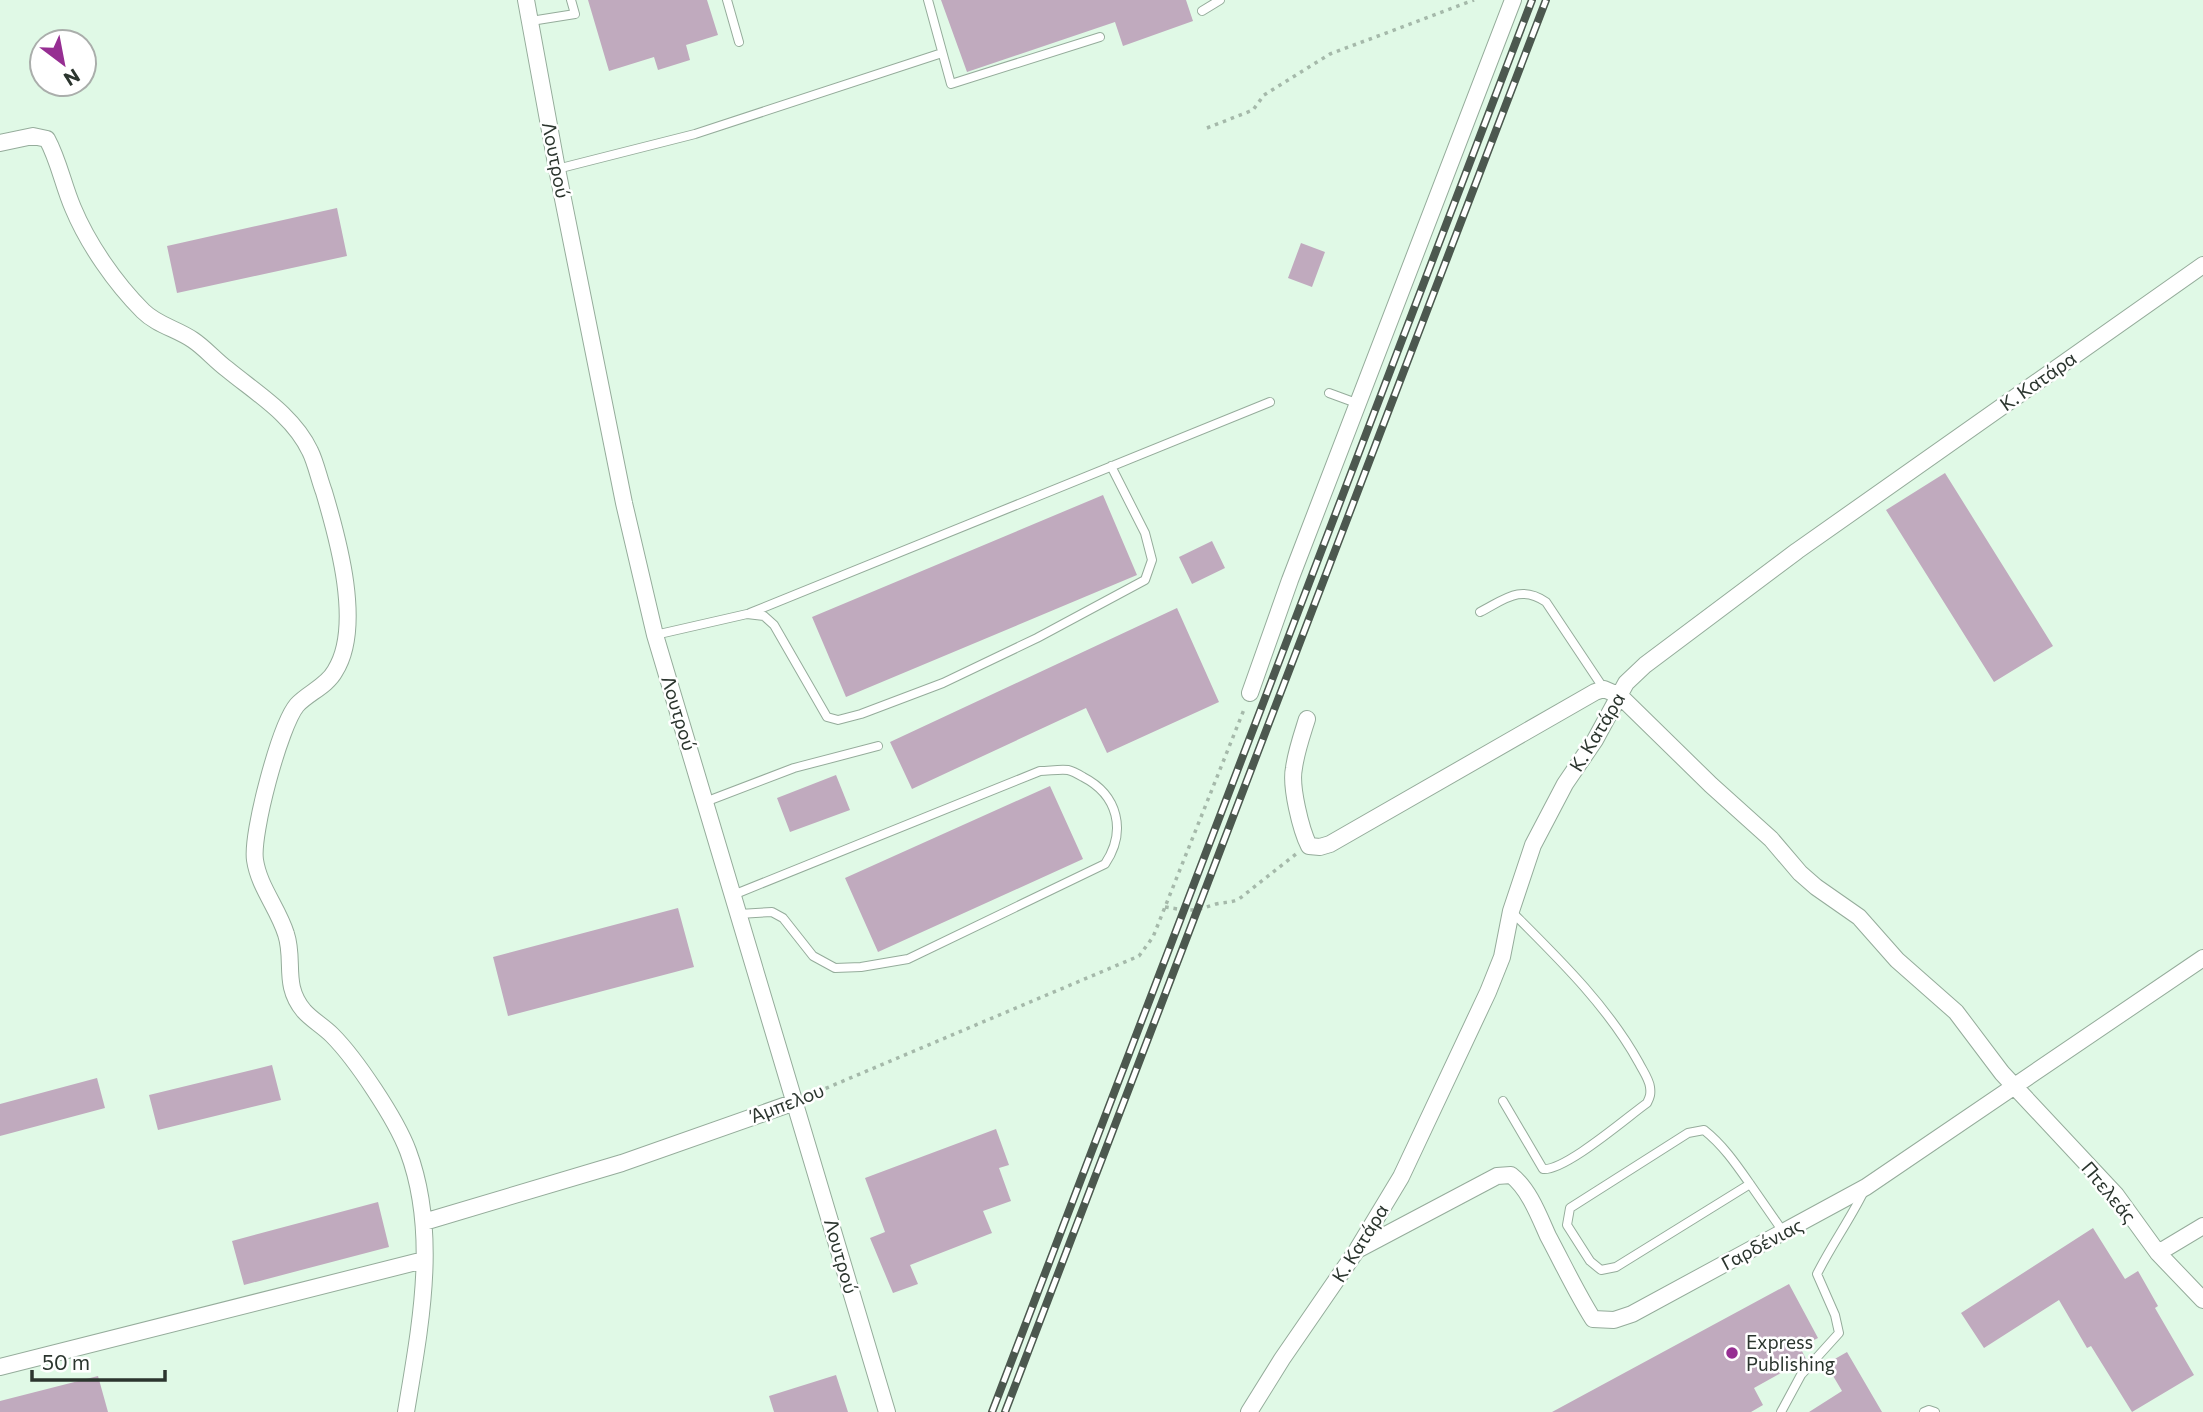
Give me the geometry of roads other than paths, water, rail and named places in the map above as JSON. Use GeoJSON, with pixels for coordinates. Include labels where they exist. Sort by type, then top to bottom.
{"type":"FeatureCollection","features":[{"type":"Feature","properties":{"kind":"street","name":"Λουτρού"},"geometry":{"type":"LineString","coordinates":[[526,0],[624,503],[656,635],[887,1412]]}},
{"type":"Feature","properties":{"kind":"street"},"geometry":{"type":"LineString","coordinates":[[1250,693],[1290,580],[1513,0]]}},
{"type":"Feature","properties":{"kind":"street"},"geometry":{"type":"LineString","coordinates":[[0,144],[33,136],[47,139],[73,209],[93,245],[126,292],[146,314],[192,340],[285,416],[311,453],[331,516],[347,588],[346,639],[335,671],[296,706],[285,732],[266,788],[255,832],[254,858],[261,882],[288,937],[290,984],[295,996],[304,1010],[333,1036],[358,1066],[401,1134],[417,1178],[426,1241],[415,1356],[406,1412]]}},
{"type":"Feature","properties":{"kind":"street","name":"Κ. Κατάρα"},"geometry":{"type":"LineString","coordinates":[[1249,1412],[1357,1250],[1401,1177],[1476,1020],[1502,957],[1511,911],[1533,845],[1612,692],[1626,684],[1644,665],[1797,551],[2203,265]]}},
{"type":"Feature","properties":{"kind":"street"},"geometry":{"type":"LineString","coordinates":[[1307,719],[1293,771],[1299,818],[1309,846],[1320,847],[1330,844],[1530,728],[1612,692]]}},
{"type":"Feature","properties":{"kind":"street","name":"Πτελεάς"},"geometry":{"type":"LineString","coordinates":[[1612,692],[1772,839],[1800,873],[1859,917],[1897,960],[1956,1012],[2013,1086],[2116,1195],[2158,1253],[2203,1300]]}},
{"type":"Feature","properties":{"kind":"street","name":"Γαρδένιας"},"geometry":{"type":"LineString","coordinates":[[1357,1250],[1497,1176],[1511,1175],[1518,1180],[1533,1206],[1593,1319],[1614,1320],[1632,1314],[1866,1187],[2203,958]]}},
{"type":"Feature","properties":{"kind":"street","name":"Άμπελου"},"geometry":{"type":"LineString","coordinates":[[424,1222],[622,1163],[795,1101]]}},
{"type":"Feature","properties":{"kind":"street"},"geometry":{"type":"LineString","coordinates":[[2158,1253],[2203,1226]]}},
{"type":"Feature","properties":{"kind":"street"},"geometry":{"type":"LineString","coordinates":[[0,1367],[424,1260]]}},
{"type":"Feature","properties":{"kind":"lane"},"geometry":{"type":"LineString","coordinates":[[530,21],[575,14],[571,0]]}},
{"type":"Feature","properties":{"kind":"lane"},"geometry":{"type":"LineString","coordinates":[[727,0],[738,42]]}},
{"type":"Feature","properties":{"kind":"lane"},"geometry":{"type":"LineString","coordinates":[[929,0],[951,84],[1100,37]]}},
{"type":"Feature","properties":{"kind":"lane"},"geometry":{"type":"LineString","coordinates":[[1202,11],[1220,0]]}},
{"type":"Feature","properties":{"kind":"lane"},"geometry":{"type":"LineString","coordinates":[[557,169],[695,134],[942,53]]}},
{"type":"Feature","properties":{"kind":"lane"},"geometry":{"type":"LineString","coordinates":[[1329,393],[1359,404]]}},
{"type":"Feature","properties":{"kind":"lane"},"geometry":{"type":"LineString","coordinates":[[656,635],[747,614],[1270,402]]}},
{"type":"Feature","properties":{"kind":"lane"},"geometry":{"type":"LineString","coordinates":[[747,614],[764,617],[774,625],[827,717],[838,720],[861,714],[932,688],[1037,638],[1145,580],[1152,560],[1145,533],[1111,466]]}},
{"type":"Feature","properties":{"kind":"lane"},"geometry":{"type":"LineString","coordinates":[[1480,612],[1519,592],[1534,594],[1546,603],[1612,692]]}},
{"type":"Feature","properties":{"kind":"lane"},"geometry":{"type":"LineString","coordinates":[[705,802],[794,768],[878,746]]}},
{"type":"Feature","properties":{"kind":"lane"},"geometry":{"type":"LineString","coordinates":[[733,895],[1040,771],[1069,770],[1103,789],[1114,809],[1118,829],[1114,850],[1105,864],[908,959],[861,967],[835,968],[813,956],[783,918],[772,912],[739,914]]}},
{"type":"Feature","properties":{"kind":"lane"},"geometry":{"type":"LineString","coordinates":[[1503,1101],[1543,1169],[1551,1170],[1570,1160],[1647,1103],[1651,1094],[1650,1084],[1633,1053],[1604,1011],[1511,911]]}},
{"type":"Feature","properties":{"kind":"lane"},"geometry":{"type":"LineString","coordinates":[[1750,1184],[1616,1267],[1601,1270],[1590,1261],[1567,1225],[1570,1208],[1688,1133],[1704,1130],[1719,1141],[1750,1184],[1784,1233]]}},
{"type":"Feature","properties":{"kind":"lane"},"geometry":{"type":"LineString","coordinates":[[1781,1412],[1801,1376],[1839,1333],[1835,1315],[1817,1274],[1866,1187]]}},
{"type":"Feature","properties":{"kind":"lane"},"geometry":{"type":"LineString","coordinates":[[1924,1412],[1935,1412]]}},
{"type":"Feature","properties":{"kind":"railway"},"geometry":{"type":"LineString","coordinates":[[992,1412],[1532,0]]}},
{"type":"Feature","properties":{"kind":"railway"},"geometry":{"type":"LineString","coordinates":[[1005,1412],[1546,0]]}},
{"type":"Feature","properties":{"kind":"place","name":"Express Publishing"},"geometry":{"type":"Point","coordinates":[1732,1353]}}]}
